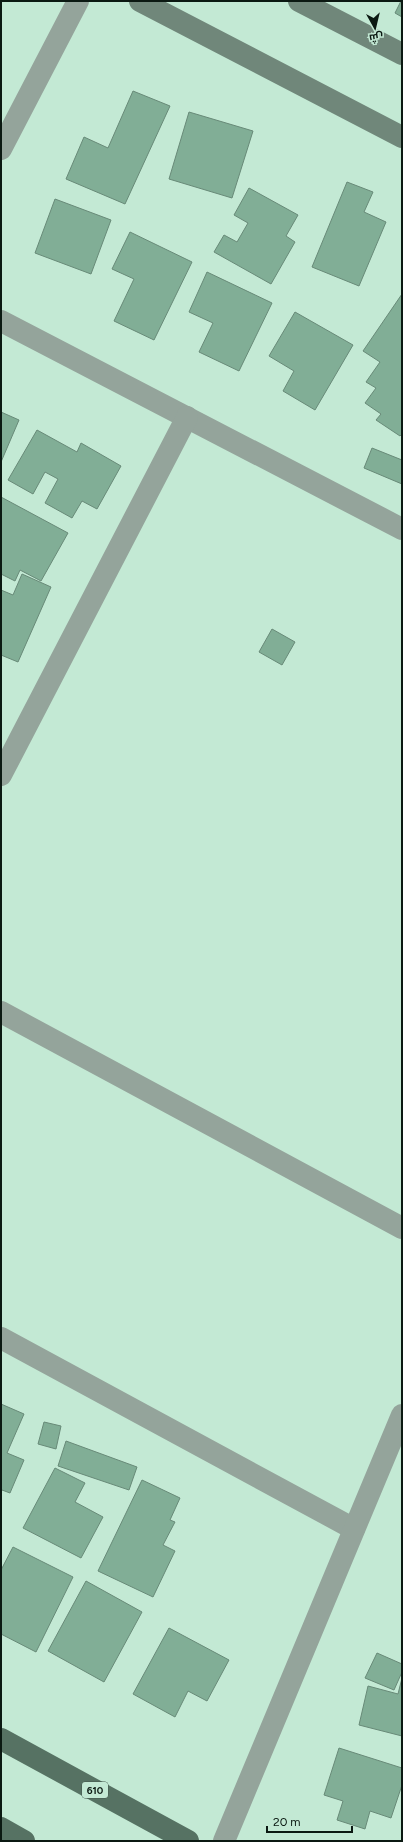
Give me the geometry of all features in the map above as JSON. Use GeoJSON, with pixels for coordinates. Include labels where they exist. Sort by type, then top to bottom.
{"type":"FeatureCollection","features":[{"type":"Feature","properties":{"kind":"main road","name":"610"},"geometry":{"type":"LineString","coordinates":[[1,1739],[188,1841]]}},
{"type":"Feature","properties":{"kind":"main road"},"geometry":{"type":"LineString","coordinates":[[1,1828],[24,1841]]}},
{"type":"Feature","properties":{"kind":"street"},"geometry":{"type":"LineString","coordinates":[[1,149],[78,1]]}},
{"type":"Feature","properties":{"kind":"street"},"geometry":{"type":"LineString","coordinates":[[140,1],[402,137]]}},
{"type":"Feature","properties":{"kind":"street"},"geometry":{"type":"LineString","coordinates":[[300,1],[402,54]]}},
{"type":"Feature","properties":{"kind":"street"},"geometry":{"type":"LineString","coordinates":[[1,321],[402,529]]}},
{"type":"Feature","properties":{"kind":"street"},"geometry":{"type":"LineString","coordinates":[[1,775],[187,417]]}},
{"type":"Feature","properties":{"kind":"street"},"geometry":{"type":"LineString","coordinates":[[1,1012],[402,1228]]}},
{"type":"Feature","properties":{"kind":"street"},"geometry":{"type":"LineString","coordinates":[[1,1338],[354,1528]]}},
{"type":"Feature","properties":{"kind":"street"},"geometry":{"type":"LineString","coordinates":[[224,1841],[402,1415]]}},
{"type":"Feature","properties":{"kind":"building"},"geometry":{"type":"Polygon","coordinates":[[[402,1],[402,17],[395,13],[402,1]]]}},
{"type":"Feature","properties":{"kind":"building"},"geometry":{"type":"Polygon","coordinates":[[[133,91],[170,106],[125,204],[66,179],[84,137],[108,148],[133,91]]]}},
{"type":"Feature","properties":{"kind":"building"},"geometry":{"type":"Polygon","coordinates":[[[189,112],[253,131],[232,198],[169,179],[189,112]]]}},
{"type":"Feature","properties":{"kind":"building"},"geometry":{"type":"Polygon","coordinates":[[[347,182],[373,192],[364,212],[386,222],[359,286],[312,267],[347,182]]]}},
{"type":"Feature","properties":{"kind":"building"},"geometry":{"type":"Polygon","coordinates":[[[249,188],[298,215],[286,236],[295,242],[271,284],[214,252],[224,235],[237,242],[248,223],[234,215],[249,188]]]}},
{"type":"Feature","properties":{"kind":"building"},"geometry":{"type":"Polygon","coordinates":[[[55,199],[111,220],[91,274],[35,253],[55,199]]]}},
{"type":"Feature","properties":{"kind":"building"},"geometry":{"type":"Polygon","coordinates":[[[130,232],[192,262],[154,340],[114,321],[134,279],[112,269],[130,232]]]}},
{"type":"Feature","properties":{"kind":"building"},"geometry":{"type":"Polygon","coordinates":[[[207,272],[272,303],[239,371],[199,352],[213,323],[189,312],[207,272]]]}},
{"type":"Feature","properties":{"kind":"building"},"geometry":{"type":"Polygon","coordinates":[[[402,294],[402,434],[400,436],[376,420],[381,414],[365,403],[376,388],[366,382],[380,362],[363,351],[402,294]]]}},
{"type":"Feature","properties":{"kind":"building"},"geometry":{"type":"Polygon","coordinates":[[[295,312],[353,345],[315,410],[283,391],[294,371],[269,356],[295,312]]]}},
{"type":"Feature","properties":{"kind":"building"},"geometry":{"type":"Polygon","coordinates":[[[1,412],[19,420],[1,462],[1,412]]]}},
{"type":"Feature","properties":{"kind":"building"},"geometry":{"type":"Polygon","coordinates":[[[37,430],[77,452],[81,443],[121,466],[97,509],[82,501],[72,518],[45,503],[58,479],[45,472],[33,494],[8,480],[37,430]]]}},
{"type":"Feature","properties":{"kind":"building"},"geometry":{"type":"Polygon","coordinates":[[[372,448],[402,460],[402,484],[364,468],[372,448]]]}},
{"type":"Feature","properties":{"kind":"building"},"geometry":{"type":"Polygon","coordinates":[[[1,497],[68,533],[41,581],[20,570],[15,581],[1,574],[1,497]]]}},
{"type":"Feature","properties":{"kind":"building"},"geometry":{"type":"Polygon","coordinates":[[[22,574],[51,587],[18,662],[1,655],[1,590],[13,595],[22,574]]]}},
{"type":"Feature","properties":{"kind":"building"},"geometry":{"type":"Polygon","coordinates":[[[272,629],[295,642],[282,665],[259,652],[272,629]]]}},
{"type":"Feature","properties":{"kind":"building"},"geometry":{"type":"Polygon","coordinates":[[[1,1404],[24,1414],[7,1453],[24,1460],[10,1493],[2,1490],[1,1492],[1,1404]]]}},
{"type":"Feature","properties":{"kind":"building"},"geometry":{"type":"Polygon","coordinates":[[[44,1422],[61,1426],[56,1449],[38,1444],[44,1422]]]}},
{"type":"Feature","properties":{"kind":"building"},"geometry":{"type":"Polygon","coordinates":[[[66,1441],[137,1467],[129,1490],[58,1466],[66,1441]]]}},
{"type":"Feature","properties":{"kind":"building"},"geometry":{"type":"Polygon","coordinates":[[[55,1468],[85,1483],[75,1502],[103,1517],[81,1558],[23,1528],[55,1468]]]}},
{"type":"Feature","properties":{"kind":"building"},"geometry":{"type":"Polygon","coordinates":[[[142,1480],[180,1498],[170,1520],[175,1522],[163,1545],[175,1551],[153,1597],[98,1571],[142,1480]]]}},
{"type":"Feature","properties":{"kind":"building"},"geometry":{"type":"Polygon","coordinates":[[[13,1547],[73,1577],[36,1652],[1,1634],[1,1570],[13,1547]]]}},
{"type":"Feature","properties":{"kind":"building"},"geometry":{"type":"Polygon","coordinates":[[[86,1581],[142,1612],[104,1682],[48,1651],[86,1581]]]}},
{"type":"Feature","properties":{"kind":"building"},"geometry":{"type":"Polygon","coordinates":[[[169,1628],[229,1660],[207,1701],[188,1691],[175,1717],[133,1694],[169,1628]]]}},
{"type":"Feature","properties":{"kind":"building"},"geometry":{"type":"Polygon","coordinates":[[[377,1653],[402,1664],[402,1672],[394,1690],[365,1678],[377,1653]]]}},
{"type":"Feature","properties":{"kind":"building"},"geometry":{"type":"Polygon","coordinates":[[[402,1678],[402,1736],[359,1725],[368,1686],[398,1694],[402,1678]]]}},
{"type":"Feature","properties":{"kind":"building"},"geometry":{"type":"Polygon","coordinates":[[[339,1748],[402,1768],[402,1785],[391,1818],[370,1811],[365,1829],[337,1820],[343,1801],[324,1795],[339,1748]]]}}]}
